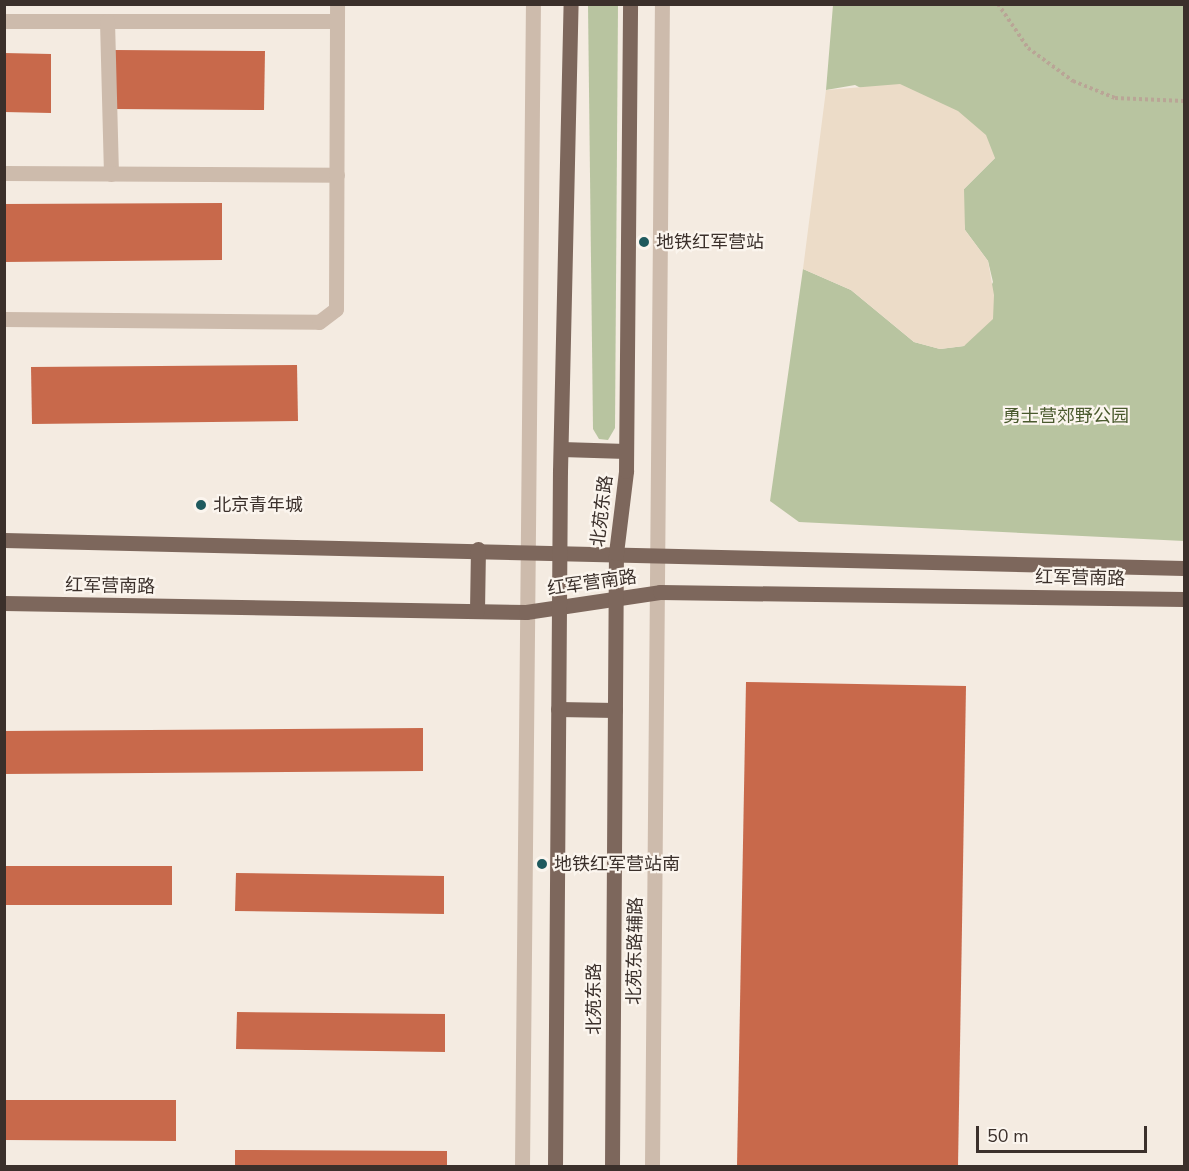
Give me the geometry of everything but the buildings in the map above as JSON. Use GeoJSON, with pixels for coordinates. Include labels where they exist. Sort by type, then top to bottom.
{"type":"FeatureCollection","features":[{"type":"Feature","properties":{"kind":"main road","name":"北苑东路"},"geometry":{"type":"LineString","coordinates":[[555,1167],[561,449],[572,4]]}},
{"type":"Feature","properties":{"kind":"main road","name":"北苑东路"},"geometry":{"type":"LineString","coordinates":[[612,1167],[615,601],[616,553],[626,451],[630,4]]}},
{"type":"Feature","properties":{"kind":"main road"},"geometry":{"type":"LineString","coordinates":[[561,449],[626,451]]}},
{"type":"Feature","properties":{"kind":"main road","name":"红军营南路"},"geometry":{"type":"LineString","coordinates":[[4,540],[526,549],[560,552],[1185,568]]}},
{"type":"Feature","properties":{"kind":"main road"},"geometry":{"type":"LineString","coordinates":[[477,611],[478,549]]}},
{"type":"Feature","properties":{"kind":"main road","name":"红军营南路"},"geometry":{"type":"LineString","coordinates":[[4,603],[526,612],[615,601],[660,592],[1185,599]]}},
{"type":"Feature","properties":{"kind":"main road"},"geometry":{"type":"LineString","coordinates":[[558,709],[615,710]]}},
{"type":"Feature","properties":{"kind":"street"},"geometry":{"type":"LineString","coordinates":[[4,319],[318,322],[336,309],[337,4]]}},
{"type":"Feature","properties":{"kind":"street"},"geometry":{"type":"LineString","coordinates":[[522,1167],[526,549],[533,4]]}},
{"type":"Feature","properties":{"kind":"street","name":"北苑东路辅路"},"geometry":{"type":"LineString","coordinates":[[652,1167],[661,554],[656,472],[662,4]]}},
{"type":"Feature","properties":{"kind":"street"},"geometry":{"type":"LineString","coordinates":[[4,21],[337,21]]}},
{"type":"Feature","properties":{"kind":"street"},"geometry":{"type":"LineString","coordinates":[[107,21],[111,174]]}},
{"type":"Feature","properties":{"kind":"street"},"geometry":{"type":"LineString","coordinates":[[4,173],[337,175]]}},
{"type":"Feature","properties":{"kind":"path"},"geometry":{"type":"LineString","coordinates":[[998,4],[1028,48],[1073,81],[1115,98],[1185,101]]}},
{"type":"Feature","properties":{"kind":"green space"},"geometry":{"type":"Polygon","coordinates":[[[588,5],[618,5],[615,428],[608,440],[599,439],[593,429],[588,5]]]}},
{"type":"Feature","properties":{"kind":"green space","name":"勇士营郊野公园"},"geometry":{"type":"Polygon","coordinates":[[[833,5],[1184,5],[1184,541],[799,522],[770,501],[803,269],[851,290],[914,342],[940,349],[964,346],[993,282],[988,261],[965,230],[962,209],[964,189],[995,158],[855,85],[826,90],[833,5]]]}},
{"type":"Feature","properties":{"kind":"shaded area"},"geometry":{"type":"Polygon","coordinates":[[[900,84],[958,111],[986,135],[995,158],[964,189],[965,230],[988,261],[994,295],[993,319],[964,346],[940,349],[914,342],[851,290],[803,269],[826,90],[900,84]]]}},
{"type":"Feature","properties":{"kind":"place","name":"地铁红军营站"},"geometry":{"type":"Point","coordinates":[644,242]}},
{"type":"Feature","properties":{"kind":"place","name":"北京青年城"},"geometry":{"type":"Point","coordinates":[201,505]}},
{"type":"Feature","properties":{"kind":"place","name":"地铁红军营站南"},"geometry":{"type":"Point","coordinates":[542,864]}}]}
